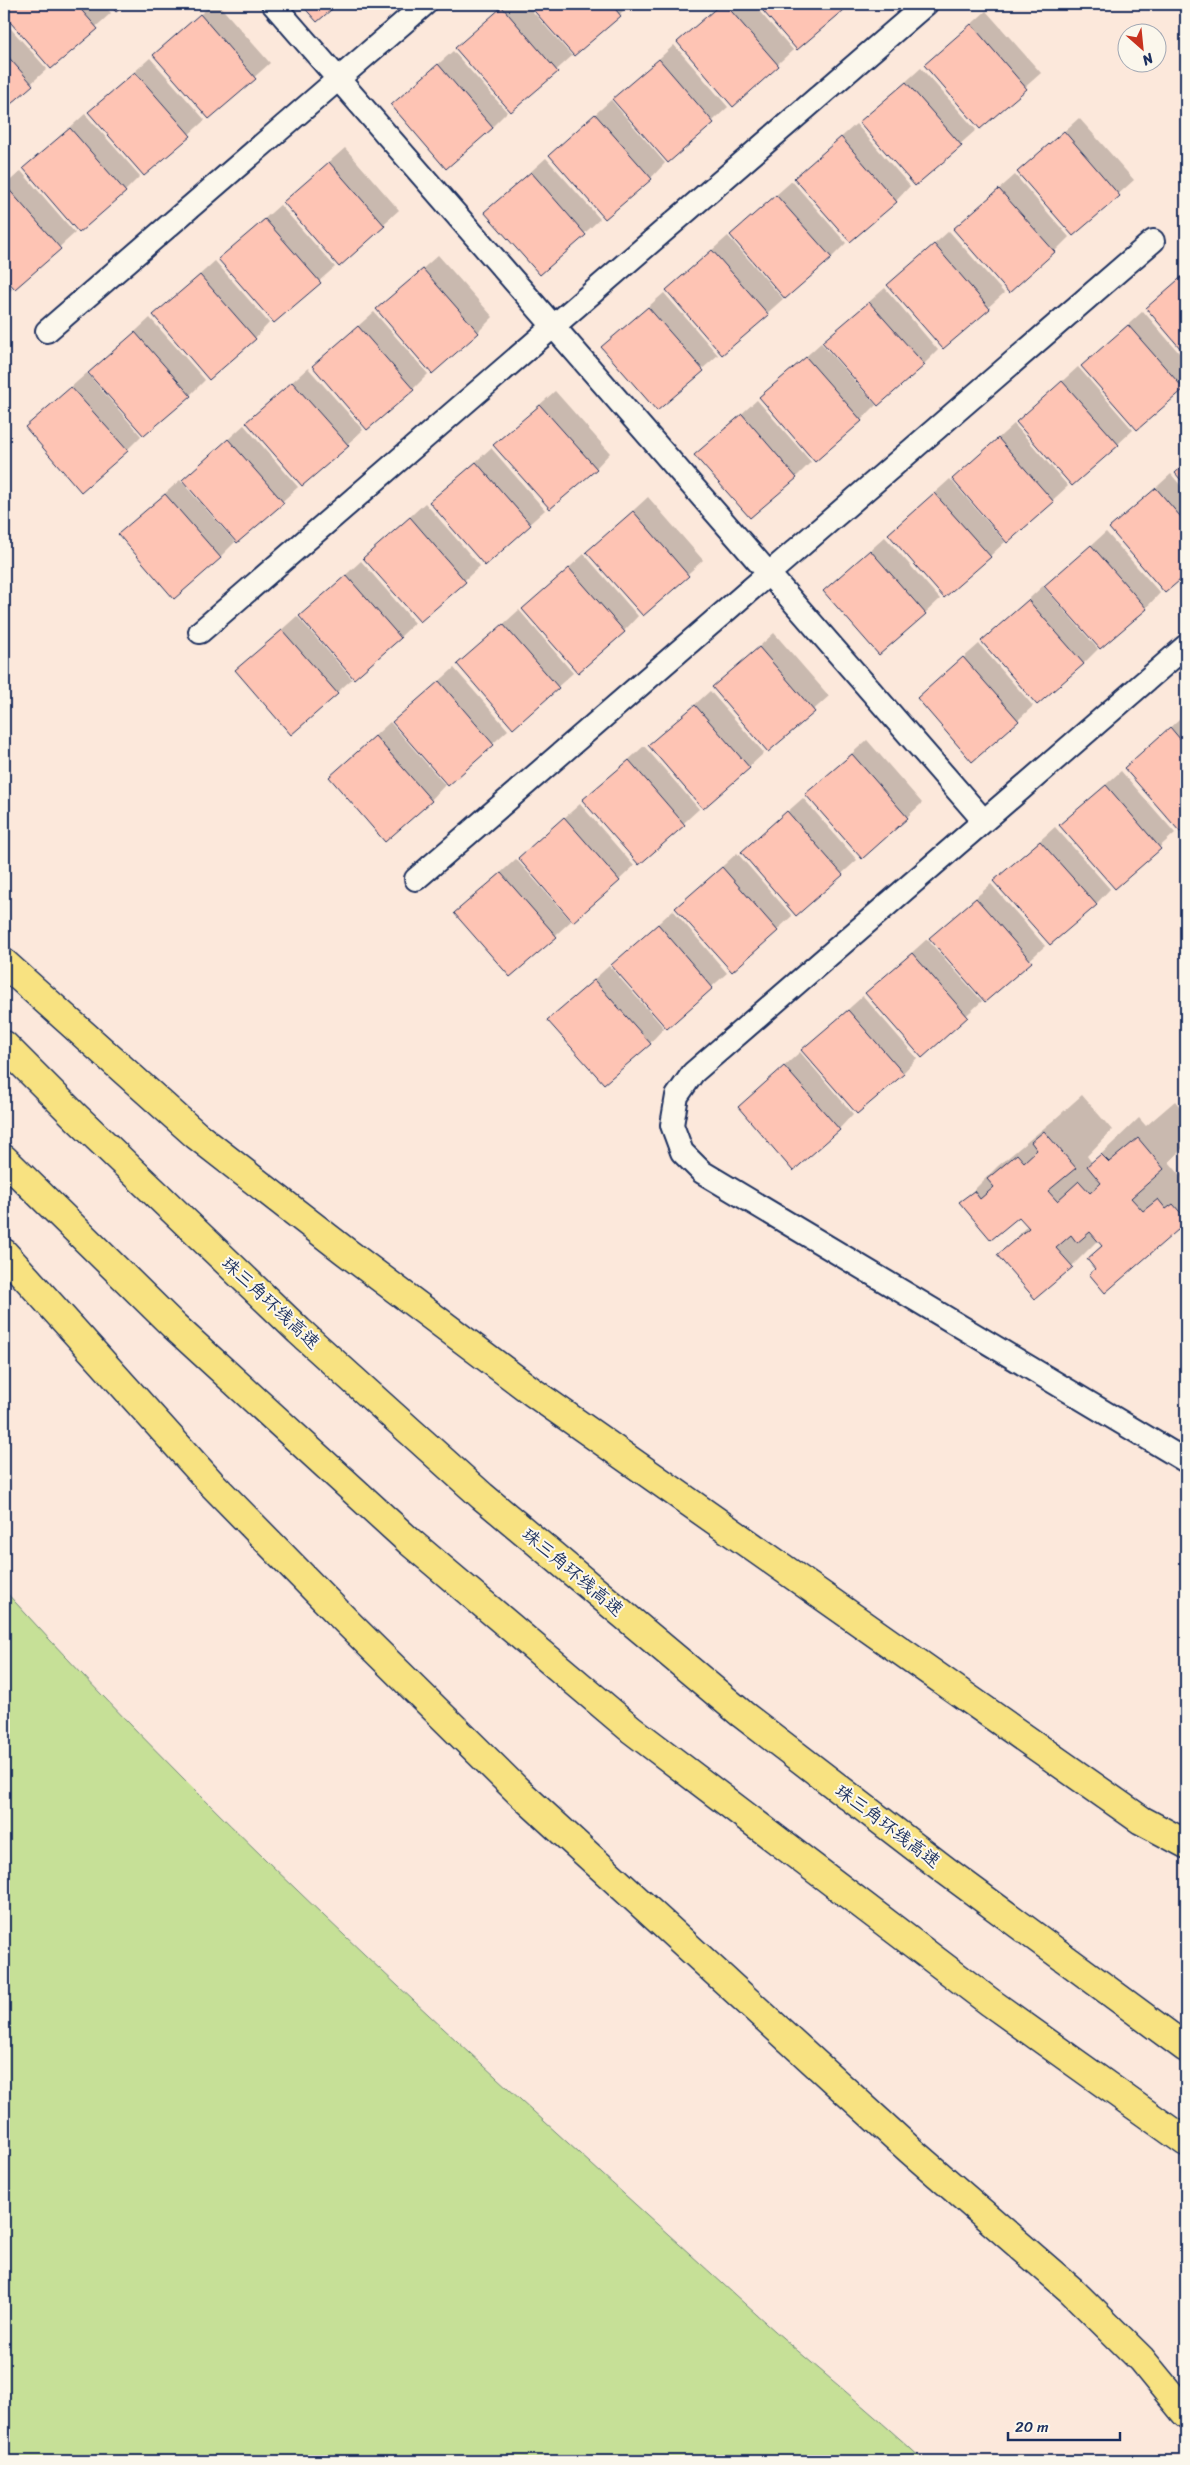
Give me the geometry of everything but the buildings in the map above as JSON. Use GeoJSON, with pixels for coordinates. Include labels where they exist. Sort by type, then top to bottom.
{"type":"FeatureCollection","features":[{"type":"Feature","properties":{"kind":"highway"},"geometry":{"type":"LineString","coordinates":[[4,962],[196,1135],[345,1251],[534,1393],[1141,1820],[1186,1844]]}},
{"type":"Feature","properties":{"kind":"highway","name":"珠三角环线高速"},"geometry":{"type":"LineString","coordinates":[[4,1044],[75,1116],[299,1331],[490,1503],[742,1714],[969,1888],[1186,2048]]}},
{"type":"Feature","properties":{"kind":"highway"},"geometry":{"type":"LineString","coordinates":[[4,1160],[173,1325],[395,1528],[630,1729],[990,2002],[1186,2142]]}},
{"type":"Feature","properties":{"kind":"highway"},"geometry":{"type":"LineString","coordinates":[[4,1253],[212,1484],[518,1792],[910,2150],[1070,2290],[1141,2359],[1186,2414]]}},
{"type":"Feature","properties":{"kind":"lane"},"geometry":{"type":"LineString","coordinates":[[273,4],[984,821]]}},
{"type":"Feature","properties":{"kind":"lane"},"geometry":{"type":"LineString","coordinates":[[47,331],[425,4]]}},
{"type":"Feature","properties":{"kind":"lane"},"geometry":{"type":"LineString","coordinates":[[200,632],[926,4]]}},
{"type":"Feature","properties":{"kind":"lane"},"geometry":{"type":"LineString","coordinates":[[416,879],[1153,240]]}},
{"type":"Feature","properties":{"kind":"lane"},"geometry":{"type":"LineString","coordinates":[[1186,646],[693,1073],[677,1096],[672,1125],[682,1152],[702,1172],[1186,1461]]}},
{"type":"Feature","properties":{"kind":"green space"},"geometry":{"type":"Polygon","coordinates":[[[4,1590],[93,1686],[184,1779],[371,1961],[756,2314],[924,2461],[4,2461],[4,1590]]]}}]}
